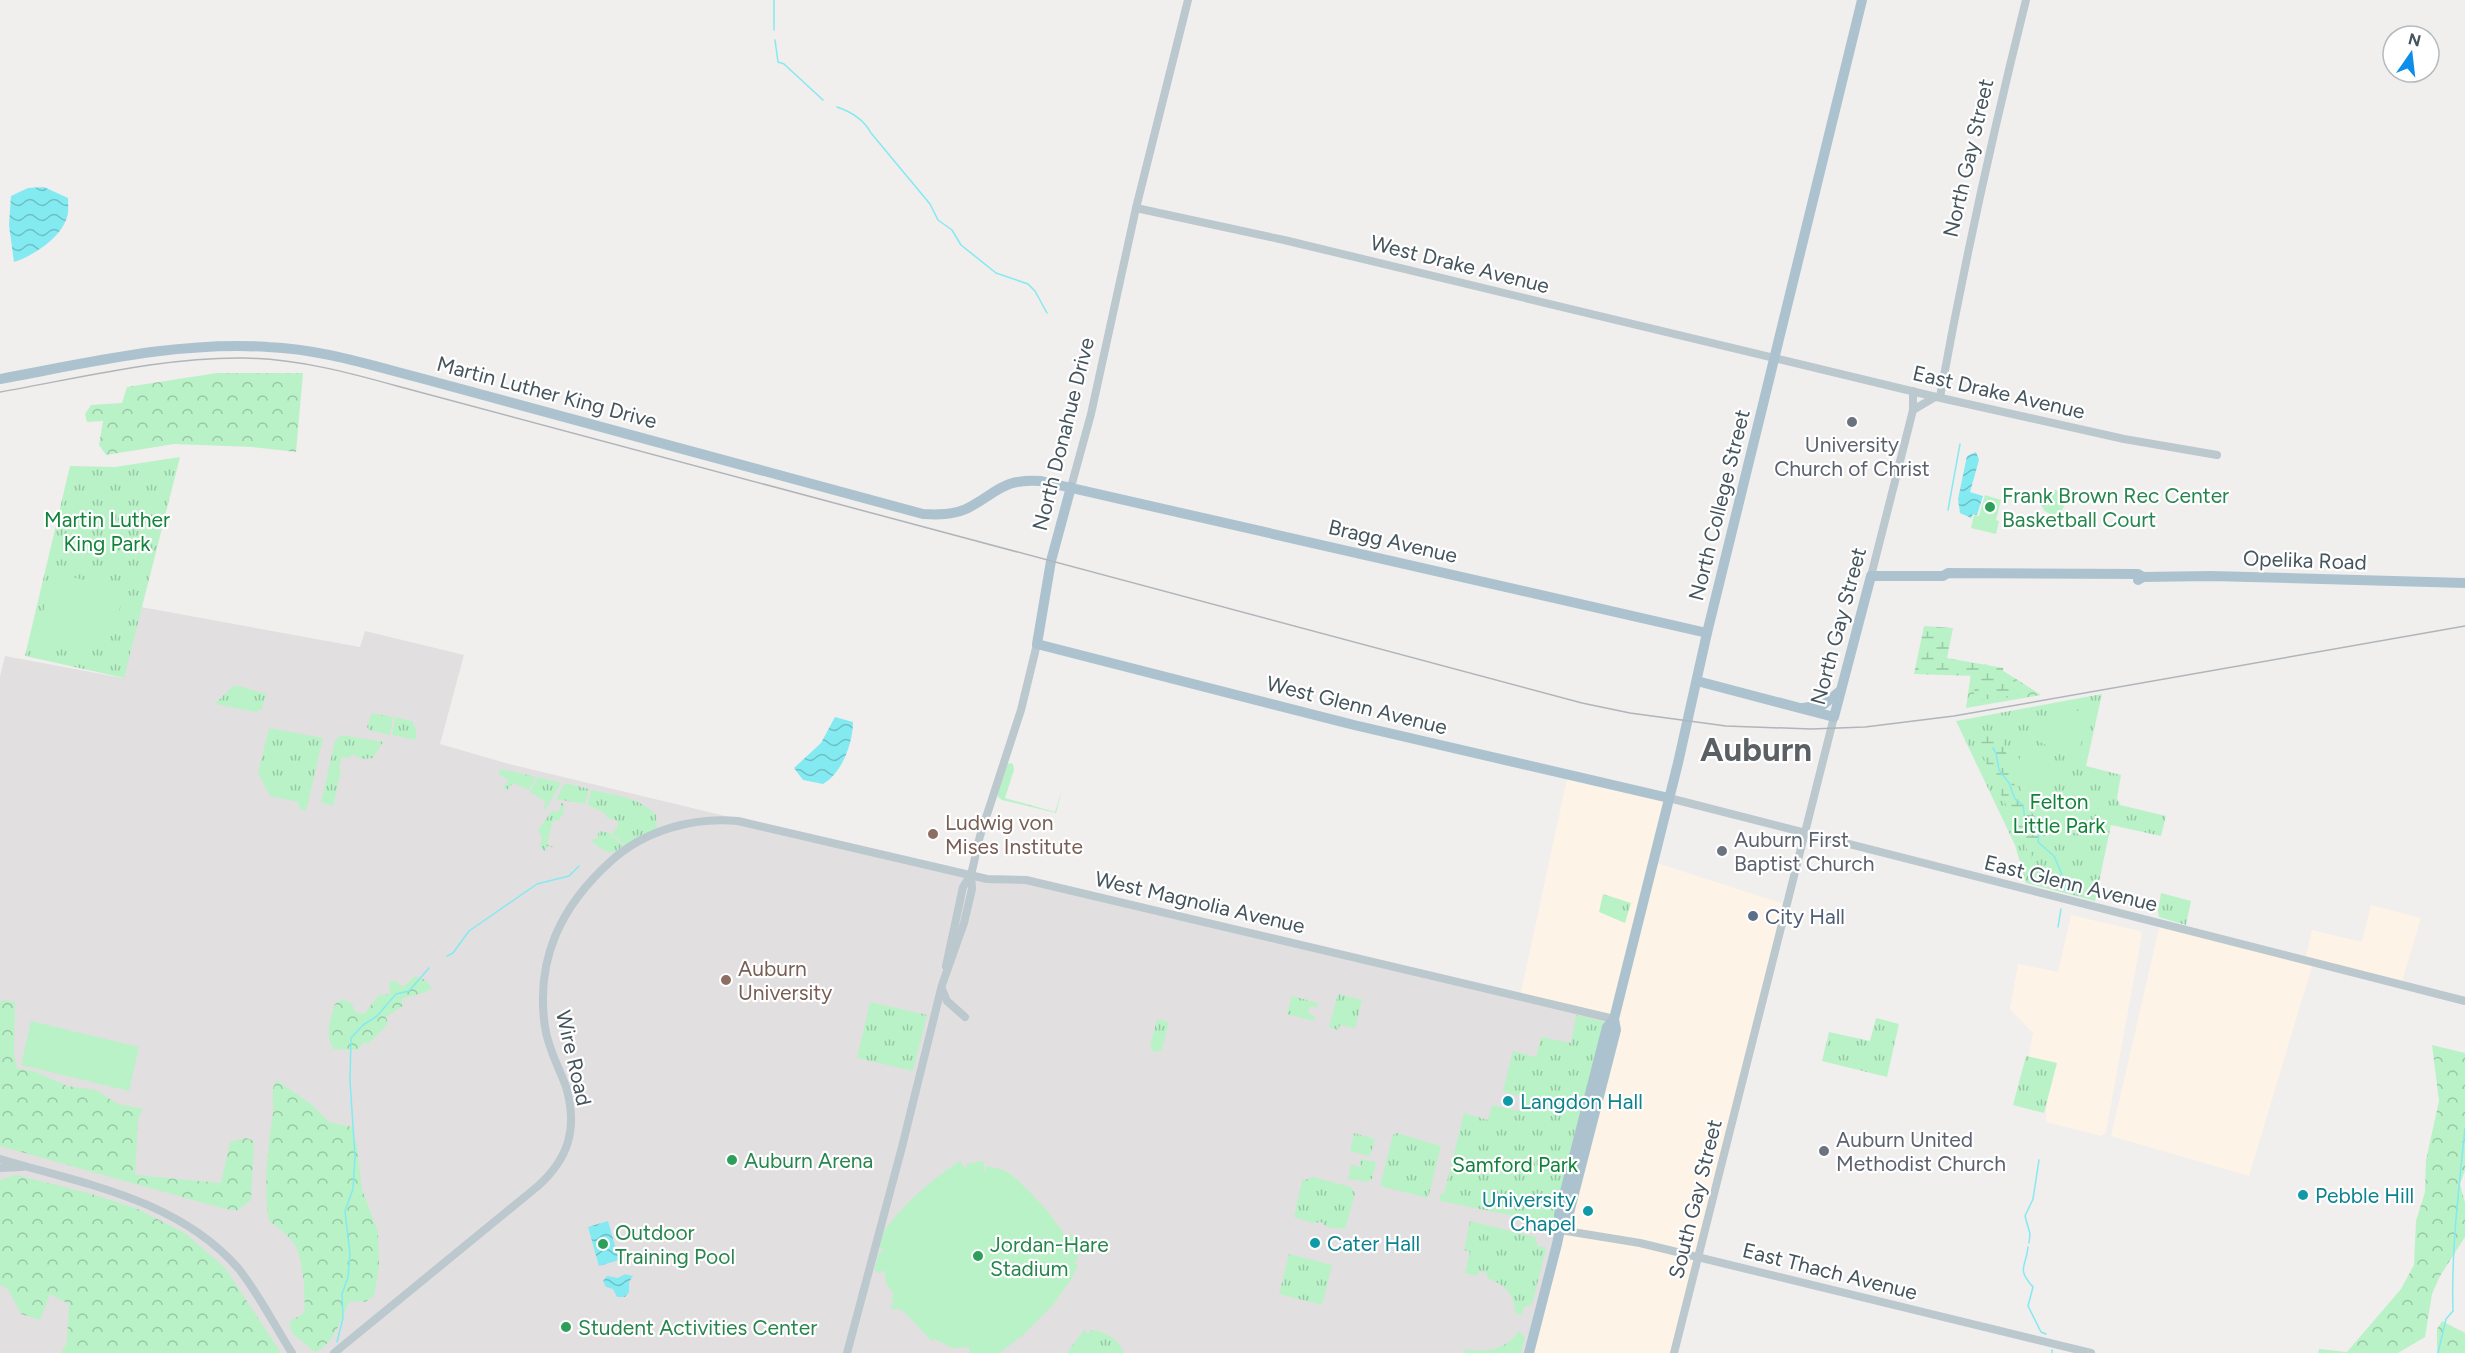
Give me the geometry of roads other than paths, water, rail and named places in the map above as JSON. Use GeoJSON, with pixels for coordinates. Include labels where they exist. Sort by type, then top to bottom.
{"type":"FeatureCollection","features":[{"type":"Feature","properties":{"kind":"main road","name":"North College Street"},"geometry":{"type":"LineString","coordinates":[[1529,1353],[1560,1230],[1559,1215],[1607,1028],[1614,1019],[1862,0]]}},
{"type":"Feature","properties":{"kind":"main road","name":"Martin Luther King Drive"},"geometry":{"type":"LineString","coordinates":[[0,379],[140,354],[230,345],[270,346],[337,357],[381,368],[923,514],[954,513],[1000,487],[1020,480],[1041,481],[1071,487]]}},
{"type":"Feature","properties":{"kind":"main road","name":"Bragg Avenue"},"geometry":{"type":"LineString","coordinates":[[1071,487],[1707,633]]}},
{"type":"Feature","properties":{"kind":"main road","name":"North Donahue Drive"},"geometry":{"type":"LineString","coordinates":[[1037,644],[1052,561],[1071,487]]}},
{"type":"Feature","properties":{"kind":"main road","name":"Opelika Road"},"geometry":{"type":"LineString","coordinates":[[1871,576],[1943,576],[1956,572],[2084,573],[2138,574],[2143,577],[2211,576],[2465,584]]}},
{"type":"Feature","properties":{"kind":"main road","name":"North Gay Street"},"geometry":{"type":"LineString","coordinates":[[1834,717],[1871,576]]}},
{"type":"Feature","properties":{"kind":"main road","name":"West Glenn Avenue"},"geometry":{"type":"LineString","coordinates":[[1037,644],[1353,725],[1669,798]]}},
{"type":"Feature","properties":{"kind":"main road"},"geometry":{"type":"LineString","coordinates":[[1697,681],[1834,717]]}},
{"type":"Feature","properties":{"kind":"main road"},"geometry":{"type":"LineString","coordinates":[[1798,709],[1823,705],[1840,691]]}},
{"type":"Feature","properties":{"kind":"street","name":"North Donahue Drive"},"geometry":{"type":"LineString","coordinates":[[1071,487],[1091,414],[1136,208],[1188,0]]}},
{"type":"Feature","properties":{"kind":"street","name":"North Gay Street"},"geometry":{"type":"LineString","coordinates":[[1938,397],[1965,261],[2026,0]]}},
{"type":"Feature","properties":{"kind":"street","name":"West Drake Avenue"},"geometry":{"type":"LineString","coordinates":[[1136,208],[1284,240],[1776,357]]}},
{"type":"Feature","properties":{"kind":"street","name":"East Drake Avenue"},"geometry":{"type":"LineString","coordinates":[[1776,357],[2124,439],[2217,455]]}},
{"type":"Feature","properties":{"kind":"street","name":"North Gay Street"},"geometry":{"type":"LineString","coordinates":[[1871,576],[1914,410],[1913,391]]}},
{"type":"Feature","properties":{"kind":"street"},"geometry":{"type":"LineString","coordinates":[[1914,410],[1938,397]]}},
{"type":"Feature","properties":{"kind":"street","name":"North Donahue Drive"},"geometry":{"type":"LineString","coordinates":[[847,1353],[902,1147],[942,986],[963,887],[971,875],[988,810],[1023,703],[1037,644]]}},
{"type":"Feature","properties":{"kind":"street","name":"North Gay Street"},"geometry":{"type":"LineString","coordinates":[[1751,1053],[1834,717]]}},
{"type":"Feature","properties":{"kind":"street","name":"East Glenn Avenue"},"geometry":{"type":"LineString","coordinates":[[1669,798],[2465,1002]]}},
{"type":"Feature","properties":{"kind":"street","name":"West Magnolia Avenue"},"geometry":{"type":"LineString","coordinates":[[669,828],[716,820],[738,821],[971,875],[998,880],[1026,880],[1614,1019]]}},
{"type":"Feature","properties":{"kind":"street","name":"Wire Road"},"geometry":{"type":"LineString","coordinates":[[334,1353],[538,1186],[560,1163],[568,1140],[569,1105],[544,1027],[543,994],[552,939],[570,906],[602,869],[622,851],[669,828]]}},
{"type":"Feature","properties":{"kind":"street"},"geometry":{"type":"LineString","coordinates":[[942,986],[947,1001],[965,1017]]}},
{"type":"Feature","properties":{"kind":"street","name":"South Gay Street"},"geometry":{"type":"LineString","coordinates":[[1674,1353],[1751,1053]]}},
{"type":"Feature","properties":{"kind":"street"},"geometry":{"type":"LineString","coordinates":[[0,1159],[129,1197],[160,1210],[194,1229],[223,1253],[242,1274],[292,1353]]}},
{"type":"Feature","properties":{"kind":"street"},"geometry":{"type":"LineString","coordinates":[[0,1168],[28,1167]]}},
{"type":"Feature","properties":{"kind":"street","name":"East Thach Avenue"},"geometry":{"type":"LineString","coordinates":[[1560,1230],[1640,1243],[2091,1353]]}},
{"type":"Feature","properties":{"kind":"water"},"geometry":{"type":"Polygon","coordinates":[[[44,187],[68,198],[64,225],[45,245],[14,262],[9,225],[11,196],[28,188],[44,187]]]}},
{"type":"Feature","properties":{"kind":"water"},"geometry":{"type":"Polygon","coordinates":[[[1976,452],[1979,460],[1970,492],[1983,496],[1977,515],[1973,514],[1971,518],[1960,513],[1958,499],[1967,456],[1976,452]]]}},
{"type":"Feature","properties":{"kind":"water"},"geometry":{"type":"Polygon","coordinates":[[[835,717],[853,722],[849,748],[841,765],[836,773],[823,784],[803,780],[794,768],[821,743],[835,717]]]}},
{"type":"Feature","properties":{"kind":"water","name":"Outdoor Training Pool"},"geometry":{"type":"Polygon","coordinates":[[[608,1221],[619,1260],[599,1266],[588,1227],[608,1221]]]}},
{"type":"Feature","properties":{"kind":"water"},"geometry":{"type":"Polygon","coordinates":[[[625,1274],[633,1276],[629,1282],[629,1292],[625,1297],[617,1297],[613,1289],[606,1287],[603,1281],[607,1276],[618,1278],[625,1274]]]}},
{"type":"Feature","properties":{"kind":"waterway"},"geometry":{"type":"LineString","coordinates":[[774,0],[774,30]]}},
{"type":"Feature","properties":{"kind":"waterway"},"geometry":{"type":"LineString","coordinates":[[775,40],[778,62],[784,64],[823,100]]}},
{"type":"Feature","properties":{"kind":"waterway"},"geometry":{"type":"LineString","coordinates":[[837,107],[853,114],[865,124],[930,204],[938,220],[952,230],[961,245],[996,273],[1028,284],[1035,291],[1047,313]]}},
{"type":"Feature","properties":{"kind":"waterway"},"geometry":{"type":"LineString","coordinates":[[1948,510],[1960,444]]}},
{"type":"Feature","properties":{"kind":"waterway"},"geometry":{"type":"LineString","coordinates":[[1993,748],[1999,770],[2009,783],[2015,799],[2023,805],[2025,821],[2031,826],[2034,825],[2039,834],[2038,842],[2054,856],[2064,879],[2065,890]]}},
{"type":"Feature","properties":{"kind":"waterway"},"geometry":{"type":"LineString","coordinates":[[447,956],[453,953],[469,931],[537,884],[569,876],[579,866]]}},
{"type":"Feature","properties":{"kind":"waterway"},"geometry":{"type":"LineString","coordinates":[[2058,927],[2061,909]]}},
{"type":"Feature","properties":{"kind":"waterway"},"geometry":{"type":"LineString","coordinates":[[337,1342],[343,1318],[342,1294],[348,1277],[350,1254],[345,1211],[353,1189],[355,1156],[350,1081],[351,1038],[363,1025],[377,1016],[396,994],[409,991],[429,968]]}},
{"type":"Feature","properties":{"kind":"waterway"},"geometry":{"type":"LineString","coordinates":[[2438,1353],[2446,1319],[2453,1311],[2454,1242],[2465,1128]]}},
{"type":"Feature","properties":{"kind":"waterway"},"geometry":{"type":"LineString","coordinates":[[2029,1243],[2030,1234],[2025,1216],[2033,1199],[2039,1160]]}},
{"type":"Feature","properties":{"kind":"waterway"},"geometry":{"type":"LineString","coordinates":[[2028,1247],[2023,1268],[2025,1276],[2033,1287],[2028,1306],[2041,1332],[2046,1334]]}},
{"type":"Feature","properties":{"kind":"railway"},"geometry":{"type":"LineString","coordinates":[[0,392],[122,369],[183,361],[244,358],[322,367],[1582,703],[1630,713],[1726,726],[1811,729],[1865,727],[1954,716],[2465,626]]}},
{"type":"Feature","properties":{"kind":"place","name":"University Church of Christ"},"geometry":{"type":"Point","coordinates":[1852,422]}},
{"type":"Feature","properties":{"kind":"place","name":"Frank Brown Rec Center Basketball Court"},"geometry":{"type":"Point","coordinates":[1990,507]}},
{"type":"Feature","properties":{"kind":"place","name":"Ludwig von Mises Institute"},"geometry":{"type":"Point","coordinates":[933,834]}},
{"type":"Feature","properties":{"kind":"place","name":"Auburn First Baptist Church"},"geometry":{"type":"Point","coordinates":[1722,851]}},
{"type":"Feature","properties":{"kind":"place","name":"City Hall"},"geometry":{"type":"Point","coordinates":[1753,916]}},
{"type":"Feature","properties":{"kind":"place","name":"Auburn University"},"geometry":{"type":"Point","coordinates":[726,980]}},
{"type":"Feature","properties":{"kind":"place","name":"Langdon Hall"},"geometry":{"type":"Point","coordinates":[1508,1101]}},
{"type":"Feature","properties":{"kind":"place","name":"Auburn United Methodist Church"},"geometry":{"type":"Point","coordinates":[1824,1151]}},
{"type":"Feature","properties":{"kind":"place","name":"Auburn Arena"},"geometry":{"type":"Point","coordinates":[732,1160]}},
{"type":"Feature","properties":{"kind":"place","name":"Pebble Hill"},"geometry":{"type":"Point","coordinates":[2303,1195]}},
{"type":"Feature","properties":{"kind":"place","name":"University Chapel"},"geometry":{"type":"Point","coordinates":[1588,1211]}},
{"type":"Feature","properties":{"kind":"place","name":"Cater Hall"},"geometry":{"type":"Point","coordinates":[1315,1243]}},
{"type":"Feature","properties":{"kind":"place","name":"Outdoor Training Pool"},"geometry":{"type":"Point","coordinates":[603,1244]}},
{"type":"Feature","properties":{"kind":"place","name":"Jordan-Hare Stadium"},"geometry":{"type":"Point","coordinates":[978,1256]}},
{"type":"Feature","properties":{"kind":"place","name":"Student Activities Center"},"geometry":{"type":"Point","coordinates":[566,1327]}},
{"type":"Feature","properties":{"kind":"district","name":"Auburn"},"geometry":{"type":"Point","coordinates":[1756,749]}},
{"type":"Feature","properties":{"kind":"park label","name":"Martin Luther King Park"},"geometry":{"type":"Point","coordinates":[107,531]}},
{"type":"Feature","properties":{"kind":"park label","name":"Felton Little Park"},"geometry":{"type":"Point","coordinates":[2059,813]}},
{"type":"Feature","properties":{"kind":"park label","name":"Samford Park"},"geometry":{"type":"Point","coordinates":[1515,1164]}}]}
